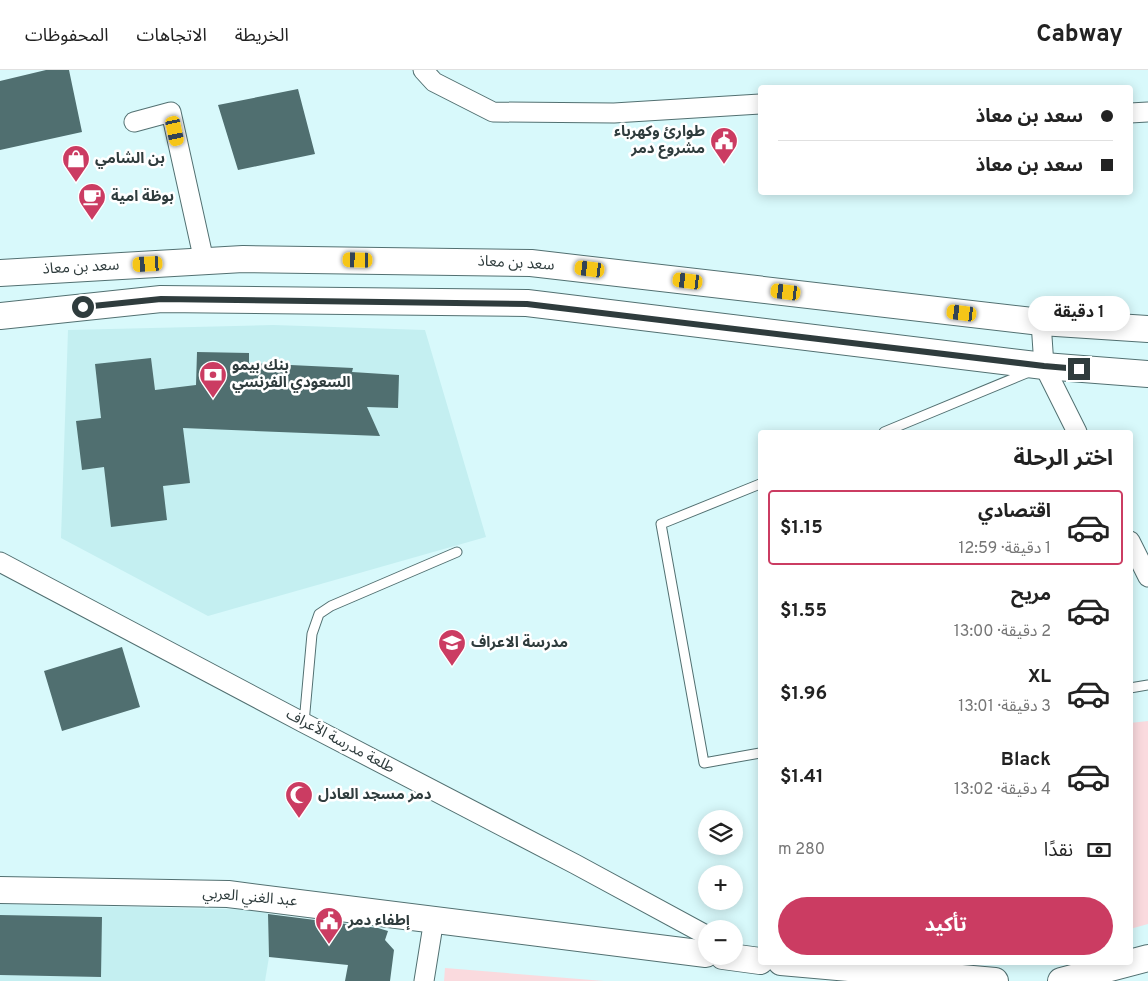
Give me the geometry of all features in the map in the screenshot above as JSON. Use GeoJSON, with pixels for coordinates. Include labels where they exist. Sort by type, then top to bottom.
{"type":"FeatureCollection","features":[{"type":"Feature","properties":{"kind":"main road","name":"سعد بن معاذ"},"geometry":{"type":"LineString","coordinates":[[0,274],[243,259],[531,262],[1041,322],[1148,329]]}},
{"type":"Feature","properties":{"kind":"main road"},"geometry":{"type":"LineString","coordinates":[[0,316],[161,299],[527,304],[1044,366],[1148,374]]}},
{"type":"Feature","properties":{"kind":"main road","name":"عبد الغني العربي"},"geometry":{"type":"LineString","coordinates":[[0,890],[228,894],[698,953]]}},
{"type":"Feature","properties":{"kind":"main road"},"geometry":{"type":"LineString","coordinates":[[1133,964],[1148,958]]}},
{"type":"Feature","properties":{"kind":"main road"},"geometry":{"type":"LineString","coordinates":[[815,965],[995,981]]}},
{"type":"Feature","properties":{"kind":"main road"},"geometry":{"type":"LineString","coordinates":[[1061,981],[1098,977],[1130,965]]}},
{"type":"Feature","properties":{"kind":"street"},"geometry":{"type":"LineString","coordinates":[[423,70],[434,82],[493,112],[614,113],[758,104]]}},
{"type":"Feature","properties":{"kind":"street"},"geometry":{"type":"LineString","coordinates":[[134,122],[171,112],[204,262]]}},
{"type":"Feature","properties":{"kind":"street"},"geometry":{"type":"LineString","coordinates":[[1133,113],[1148,112]]}},
{"type":"Feature","properties":{"kind":"street"},"geometry":{"type":"LineString","coordinates":[[1041,322],[1044,366],[1076,430]]}},
{"type":"Feature","properties":{"kind":"street"},"geometry":{"type":"LineString","coordinates":[[1133,547],[1148,577]]}},
{"type":"Feature","properties":{"kind":"street","name":"طلعة مدرسة الأعراف"},"geometry":{"type":"LineString","coordinates":[[0,562],[575,864],[698,931]]}},
{"type":"Feature","properties":{"kind":"street"},"geometry":{"type":"LineString","coordinates":[[424,981],[434,919]]}},
{"type":"Feature","properties":{"kind":"lane"},"geometry":{"type":"LineString","coordinates":[[889,430],[1044,366]]}},
{"type":"Feature","properties":{"kind":"lane"},"geometry":{"type":"LineString","coordinates":[[758,485],[662,524],[704,763],[758,753]]}},
{"type":"Feature","properties":{"kind":"lane"},"geometry":{"type":"LineString","coordinates":[[304,723],[312,634],[319,614],[331,606],[457,552]]}},
{"type":"Feature","properties":{"kind":"lane"},"geometry":{"type":"LineString","coordinates":[[1133,688],[1148,685]]}},
{"type":"Feature","properties":{"kind":"shaded area"},"geometry":{"type":"Polygon","coordinates":[[[273,325],[425,330],[486,537],[208,616],[61,538],[68,330],[273,325]]]}},
{"type":"Feature","properties":{"kind":"shaded area"},"geometry":{"type":"Polygon","coordinates":[[[1148,721],[1148,924],[1133,928],[1133,723],[1148,721]]]}},
{"type":"Feature","properties":{"kind":"shaded area"},"geometry":{"type":"Polygon","coordinates":[[[0,904],[268,910],[269,957],[265,981],[0,981],[0,904]]]}},
{"type":"Feature","properties":{"kind":"shaded area"},"geometry":{"type":"Polygon","coordinates":[[[445,968],[604,981],[444,981],[445,968]]]}},
{"type":"Feature","properties":{"kind":"building"},"geometry":{"type":"Polygon","coordinates":[[[46,70],[69,70],[82,132],[0,150],[0,81],[46,70]]]}},
{"type":"Feature","properties":{"kind":"building"},"geometry":{"type":"Polygon","coordinates":[[[298,89],[315,154],[238,170],[218,105],[298,89]]]}},
{"type":"Feature","properties":{"kind":"building"},"geometry":{"type":"Polygon","coordinates":[[[197,352],[249,353],[249,363],[353,368],[352,372],[399,375],[398,408],[367,407],[380,436],[183,428],[190,483],[163,486],[167,520],[111,527],[104,467],[82,470],[76,421],[101,418],[95,364],[151,358],[155,390],[196,385],[197,352]]]}},
{"type":"Feature","properties":{"kind":"building"},"geometry":{"type":"Polygon","coordinates":[[[122,647],[140,707],[62,731],[44,671],[122,647]]]}},
{"type":"Feature","properties":{"kind":"building","name":"إطفاء دمر"},"geometry":{"type":"Polygon","coordinates":[[[268,914],[378,928],[388,931],[385,940],[394,950],[390,981],[345,981],[348,965],[269,957],[268,914]]]}},
{"type":"Feature","properties":{"kind":"building"},"geometry":{"type":"Polygon","coordinates":[[[0,915],[102,917],[101,977],[0,975],[0,915]]]}},
{"type":"Feature","properties":{"kind":"place","name":"طوارئ وكهرباء مشروع دمر"},"geometry":{"type":"Point","coordinates":[724,165]}},
{"type":"Feature","properties":{"kind":"place","name":"بن الشامي"},"geometry":{"type":"Point","coordinates":[76,183]}},
{"type":"Feature","properties":{"kind":"place","name":"بوظة امية"},"geometry":{"type":"Point","coordinates":[92,221]}},
{"type":"Feature","properties":{"kind":"place","name":"بنك بيمو السعودي الفرنسي"},"geometry":{"type":"Point","coordinates":[213,399]}},
{"type":"Feature","properties":{"kind":"place","name":"مدرسة الاعراف"},"geometry":{"type":"Point","coordinates":[452,667]}},
{"type":"Feature","properties":{"kind":"place","name":"دمر مسجد العادل"},"geometry":{"type":"Point","coordinates":[299,819]}},
{"type":"Feature","properties":{"kind":"place","name":"إطفاء دمر"},"geometry":{"type":"Point","coordinates":[329,945]}},
{"type":"Feature","properties":{"kind":"route"},"geometry":{"type":"LineString","coordinates":[[83,307],[161,299],[527,304],[1079,369]]}}]}
